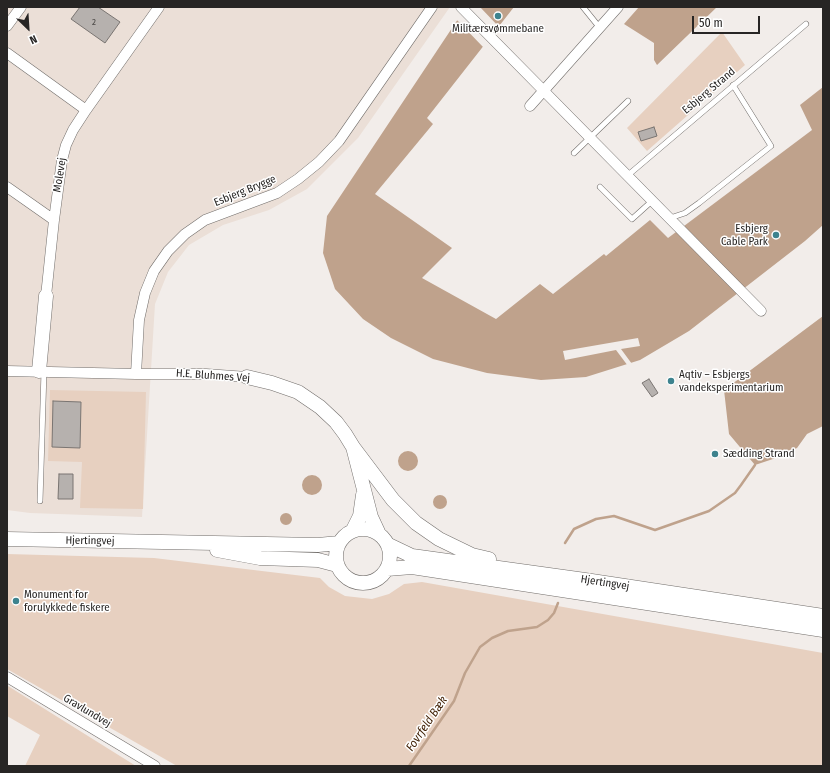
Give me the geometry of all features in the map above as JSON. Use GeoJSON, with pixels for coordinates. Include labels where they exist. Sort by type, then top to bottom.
{"type":"FeatureCollection","features":[{"type":"Feature","properties":{"kind":"main road","name":"Molevej"},"geometry":{"type":"LineString","coordinates":[[41,371],[46,296]]}},
{"type":"Feature","properties":{"kind":"main road","name":"H.E. Bluhmes Vej"},"geometry":{"type":"LineString","coordinates":[[247,377],[272,383],[298,392],[320,407],[336,422],[353,448],[371,517],[378,532]]}},
{"type":"Feature","properties":{"kind":"main road"},"geometry":{"type":"LineString","coordinates":[[353,448],[393,500],[416,523],[439,539],[472,555],[509,565],[585,580]]}},
{"type":"Feature","properties":{"kind":"main road","name":"H.E. Bluhmes Vej"},"geometry":{"type":"LineString","coordinates":[[353,530],[360,516],[363,501],[363,486]]}},
{"type":"Feature","properties":{"kind":"main road"},"geometry":{"type":"LineString","coordinates":[[361,528],[378,532],[389,545],[391,553],[390,562],[387,569],[374,581],[365,583],[348,579],[337,565],[336,550],[339,543],[345,535],[353,530],[361,528]]}},
{"type":"Feature","properties":{"kind":"main road","name":"Hjertingvej"},"geometry":{"type":"LineString","coordinates":[[7,539],[318,545],[339,543]]}},
{"type":"Feature","properties":{"kind":"main road","name":"Hjertingvej"},"geometry":{"type":"LineString","coordinates":[[174,543],[260,558],[318,560],[337,565]]}},
{"type":"Feature","properties":{"kind":"main road","name":"Hjertingvej"},"geometry":{"type":"LineString","coordinates":[[389,545],[412,556],[585,580],[823,616]]}},
{"type":"Feature","properties":{"kind":"main road","name":"Hjertingvej"},"geometry":{"type":"LineString","coordinates":[[387,569],[412,567],[823,630]]}},
{"type":"Feature","properties":{"kind":"street"},"geometry":{"type":"LineString","coordinates":[[7,26],[21,7]]}},
{"type":"Feature","properties":{"kind":"street","name":"Molevej"},"geometry":{"type":"LineString","coordinates":[[46,296],[54,220],[62,160],[66,145],[73,130],[86,110],[159,7]]}},
{"type":"Feature","properties":{"kind":"street","name":"Esbjerg Brygge"},"geometry":{"type":"LineString","coordinates":[[136,374],[139,320],[145,293],[154,271],[168,251],[185,234],[205,220],[277,193],[298,179],[319,162],[340,140],[432,7]]}},
{"type":"Feature","properties":{"kind":"street"},"geometry":{"type":"LineString","coordinates":[[461,7],[761,311]]}},
{"type":"Feature","properties":{"kind":"street"},"geometry":{"type":"LineString","coordinates":[[530,106],[618,7]]}},
{"type":"Feature","properties":{"kind":"street"},"geometry":{"type":"LineString","coordinates":[[7,52],[86,110]]}},
{"type":"Feature","properties":{"kind":"street"},"geometry":{"type":"LineString","coordinates":[[7,187],[54,220]]}},
{"type":"Feature","properties":{"kind":"street","name":"H.E. Bluhmes Vej"},"geometry":{"type":"LineString","coordinates":[[7,371],[206,374],[247,377]]}},
{"type":"Feature","properties":{"kind":"street","name":"Gravlundvej"},"geometry":{"type":"LineString","coordinates":[[7,677],[154,766]]}},
{"type":"Feature","properties":{"kind":"lane"},"geometry":{"type":"LineString","coordinates":[[583,7],[600,28]]}},
{"type":"Feature","properties":{"kind":"lane","name":"Esbjerg Strand"},"geometry":{"type":"LineString","coordinates":[[627,176],[806,24]]}},
{"type":"Feature","properties":{"kind":"lane"},"geometry":{"type":"LineString","coordinates":[[671,221],[699,203],[771,146],[733,85]]}},
{"type":"Feature","properties":{"kind":"lane"},"geometry":{"type":"LineString","coordinates":[[574,153],[628,101]]}},
{"type":"Feature","properties":{"kind":"lane"},"geometry":{"type":"LineString","coordinates":[[600,187],[632,219],[652,201]]}},
{"type":"Feature","properties":{"kind":"lane"},"geometry":{"type":"LineString","coordinates":[[40,501],[41,371]]}},
{"type":"Feature","properties":{"kind":"shaded area"},"geometry":{"type":"Polygon","coordinates":[[[7,7],[450,7],[358,138],[307,189],[269,210],[223,225],[189,245],[168,272],[155,304],[142,517],[30,513],[7,510],[7,7]]]}},
{"type":"Feature","properties":{"kind":"shaded area"},"geometry":{"type":"Polygon","coordinates":[[[466,7],[514,7],[427,118],[433,124],[375,194],[452,248],[422,278],[496,319],[540,284],[553,294],[604,254],[606,256],[650,220],[668,238],[812,130],[800,105],[823,87],[823,225],[805,241],[689,331],[640,360],[586,377],[541,380],[487,373],[433,359],[391,338],[363,319],[335,289],[323,253],[327,216],[466,7]]]}},
{"type":"Feature","properties":{"kind":"shaded area"},"geometry":{"type":"Polygon","coordinates":[[[639,7],[717,7],[657,65],[654,60],[654,43],[624,24],[639,7]]]}},
{"type":"Feature","properties":{"kind":"shaded area"},"geometry":{"type":"Polygon","coordinates":[[[722,32],[745,65],[647,151],[627,128],[722,32]]]}},
{"type":"Feature","properties":{"kind":"shaded area"},"geometry":{"type":"Polygon","coordinates":[[[823,316],[823,426],[807,434],[797,448],[755,465],[729,434],[724,390],[823,316]]]}},
{"type":"Feature","properties":{"kind":"shaded area"},"geometry":{"type":"Polygon","coordinates":[[[50,390],[146,392],[143,509],[80,508],[82,462],[48,461],[50,390]]]}},
{"type":"Feature","properties":{"kind":"shaded area"},"geometry":{"type":"Polygon","coordinates":[[[408,451],[415,454],[418,461],[415,468],[408,471],[401,468],[398,461],[401,454],[408,451]]]}},
{"type":"Feature","properties":{"kind":"shaded area"},"geometry":{"type":"Polygon","coordinates":[[[312,475],[319,478],[322,485],[319,492],[312,495],[305,492],[302,485],[305,478],[312,475]]]}},
{"type":"Feature","properties":{"kind":"shaded area"},"geometry":{"type":"Polygon","coordinates":[[[440,495],[445,497],[447,502],[445,507],[440,509],[435,507],[433,502],[435,497],[440,495]]]}},
{"type":"Feature","properties":{"kind":"shaded area"},"geometry":{"type":"Polygon","coordinates":[[[286,513],[290,515],[292,519],[290,523],[286,525],[282,523],[280,519],[282,515],[286,513]]]}},
{"type":"Feature","properties":{"kind":"shaded area"},"geometry":{"type":"Polygon","coordinates":[[[7,554],[154,558],[320,578],[329,587],[345,596],[372,599],[389,594],[404,584],[422,582],[823,653],[823,766],[177,766],[7,669],[7,554]]]}},
{"type":"Feature","properties":{"kind":"shaded area"},"geometry":{"type":"Polygon","coordinates":[[[7,685],[136,766],[25,766],[40,735],[7,716],[7,685]]]}},
{"type":"Feature","properties":{"kind":"pier"},"geometry":{"type":"Polygon","coordinates":[[[464,7],[480,7],[500,28],[484,48],[456,19],[464,7]]]}},
{"type":"Feature","properties":{"kind":"pier"},"geometry":{"type":"Polygon","coordinates":[[[638,338],[640,346],[621,349],[632,364],[628,366],[616,350],[565,360],[563,351],[638,338]]]}},
{"type":"Feature","properties":{"kind":"building"},"geometry":{"type":"Polygon","coordinates":[[[80,7],[98,7],[120,22],[105,43],[71,19],[80,7]]]}},
{"type":"Feature","properties":{"kind":"building"},"geometry":{"type":"Polygon","coordinates":[[[654,127],[657,136],[641,141],[638,132],[654,127]]]}},
{"type":"Feature","properties":{"kind":"building"},"geometry":{"type":"Polygon","coordinates":[[[649,379],[658,393],[652,397],[642,383],[649,379]]]}},
{"type":"Feature","properties":{"kind":"building"},"geometry":{"type":"Polygon","coordinates":[[[53,401],[81,402],[80,448],[52,447],[53,401]]]}},
{"type":"Feature","properties":{"kind":"building"},"geometry":{"type":"Polygon","coordinates":[[[59,474],[73,474],[73,499],[58,499],[59,474]]]}},
{"type":"Feature","properties":{"kind":"waterway","name":"Fovrfeld Bæk"},"geometry":{"type":"LineString","coordinates":[[565,543],[574,529],[596,519],[614,516],[655,530],[709,511],[735,493],[755,465]]}},
{"type":"Feature","properties":{"kind":"waterway","name":"Fovrfeld Bæk"},"geometry":{"type":"LineString","coordinates":[[409,766],[454,701],[465,673],[480,647],[492,638],[508,631],[537,627],[548,620],[554,613],[558,603]]}},
{"type":"Feature","properties":{"kind":"place","name":"Militærsvømmebane"},"geometry":{"type":"Point","coordinates":[498,16]}},
{"type":"Feature","properties":{"kind":"place","name":"Esbjerg Cable Park"},"geometry":{"type":"Point","coordinates":[776,235]}},
{"type":"Feature","properties":{"kind":"place","name":"Aqtiv – Esbjergs vandeksperimentarium"},"geometry":{"type":"Point","coordinates":[671,381]}},
{"type":"Feature","properties":{"kind":"place","name":"Sædding Strand"},"geometry":{"type":"Point","coordinates":[715,454]}},
{"type":"Feature","properties":{"kind":"place","name":"Monument for forulykkede fiskere"},"geometry":{"type":"Point","coordinates":[16,601]}}]}
